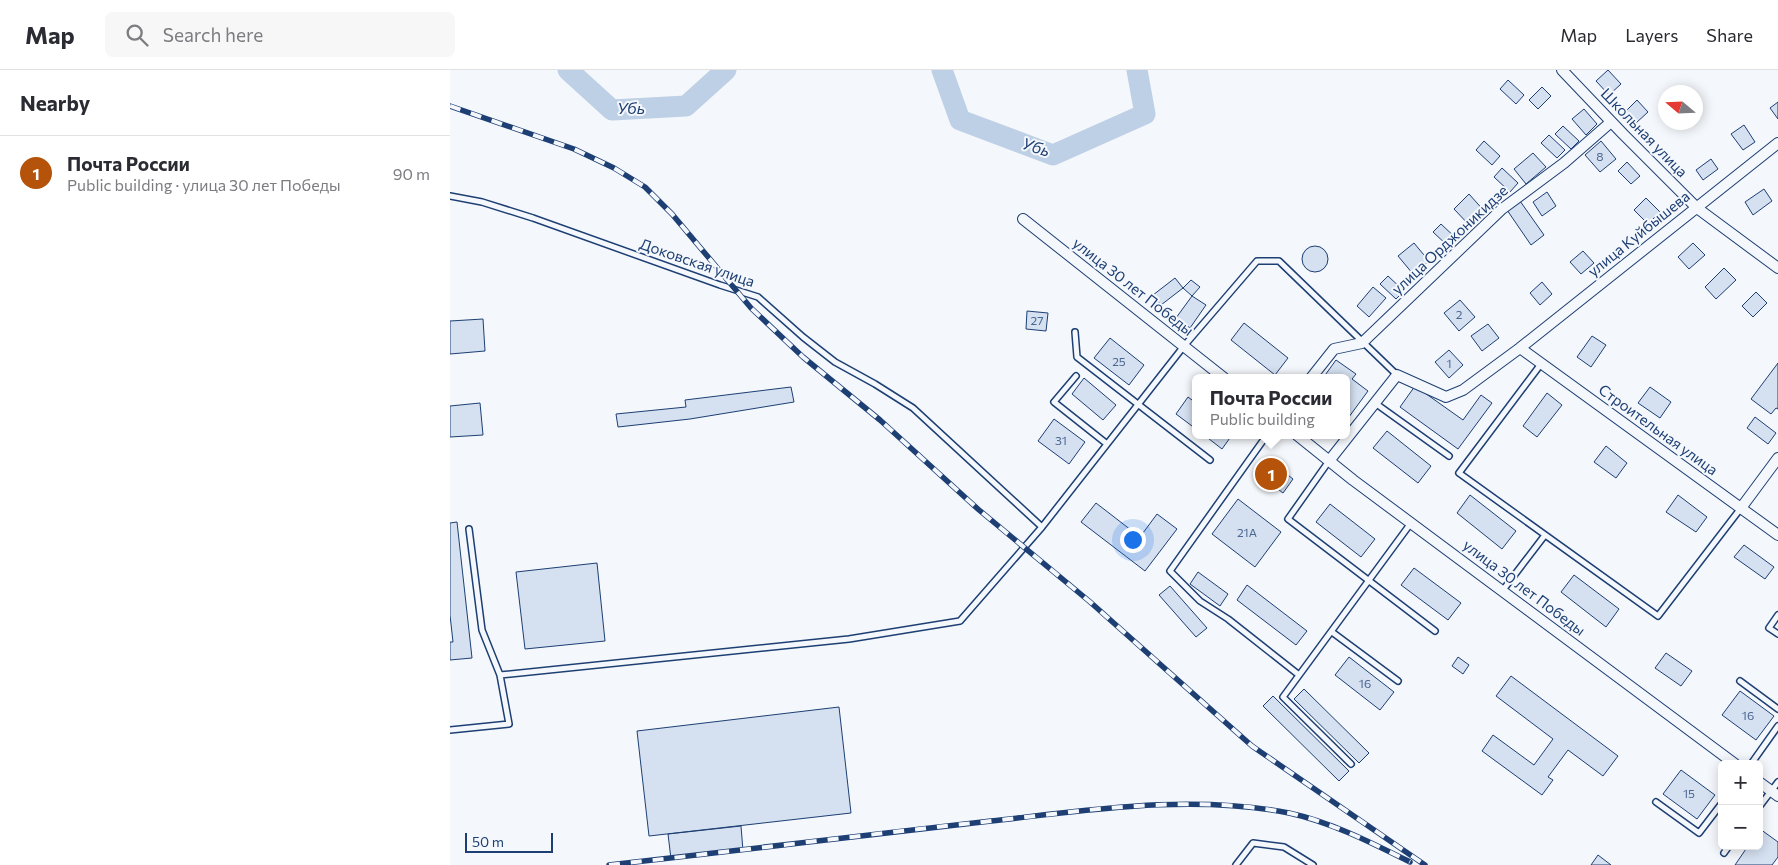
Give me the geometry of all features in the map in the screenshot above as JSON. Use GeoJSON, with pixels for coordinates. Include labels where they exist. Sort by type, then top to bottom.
{"type":"FeatureCollection","features":[{"type":"Feature","properties":{"kind":"street","name":"Школьная улица"},"geometry":{"type":"LineString","coordinates":[[1562,70],[1696,208],[1778,268]]}},
{"type":"Feature","properties":{"kind":"street","name":"улица Орджоникидзе"},"geometry":{"type":"LineString","coordinates":[[1362,343],[1502,209],[1564,163],[1611,122]]}},
{"type":"Feature","properties":{"kind":"street","name":"улица Куйбышева"},"geometry":{"type":"LineString","coordinates":[[1398,375],[1446,397],[1463,390],[1520,348],[1778,143]]}},
{"type":"Feature","properties":{"kind":"street","name":"улица 30 лет Победы"},"geometry":{"type":"LineString","coordinates":[[1023,219],[1219,374]]}},
{"type":"Feature","properties":{"kind":"street"},"geometry":{"type":"LineString","coordinates":[[1314,374],[1334,349],[1362,343]]}},
{"type":"Feature","properties":{"kind":"street","name":"Строительная улица"},"geometry":{"type":"LineString","coordinates":[[1520,348],[1778,535]]}},
{"type":"Feature","properties":{"kind":"street"},"geometry":{"type":"LineString","coordinates":[[1350,435],[1398,375]]}},
{"type":"Feature","properties":{"kind":"street","name":"улица 30 лет Победы"},"geometry":{"type":"LineString","coordinates":[[1302,439],[1730,760]]}},
{"type":"Feature","properties":{"kind":"street"},"geometry":{"type":"LineString","coordinates":[[1329,461],[1346,439]]}},
{"type":"Feature","properties":{"kind":"street"},"geometry":{"type":"LineString","coordinates":[[1740,508],[1778,458]]}},
{"type":"Feature","properties":{"kind":"street"},"geometry":{"type":"LineString","coordinates":[[1763,785],[1774,794]]}},
{"type":"Feature","properties":{"kind":"lane","name":"Доковская улица"},"geometry":{"type":"LineString","coordinates":[[450,196],[482,202],[533,218],[720,286],[758,297],[803,337],[835,362],[913,408],[1042,527]]}},
{"type":"Feature","properties":{"kind":"lane"},"geometry":{"type":"LineString","coordinates":[[500,675],[849,639],[960,621],[1042,527],[1184,346],[1257,261],[1279,261],[1362,343],[1398,375]]}},
{"type":"Feature","properties":{"kind":"lane"},"geometry":{"type":"LineString","coordinates":[[1075,332],[1077,356],[1210,460]]}},
{"type":"Feature","properties":{"kind":"lane"},"geometry":{"type":"LineString","coordinates":[[1541,364],[1459,473],[1544,535],[1658,616],[1740,508]]}},
{"type":"Feature","properties":{"kind":"lane"},"geometry":{"type":"LineString","coordinates":[[1076,376],[1054,402],[1107,444]]}},
{"type":"Feature","properties":{"kind":"lane"},"geometry":{"type":"LineString","coordinates":[[1375,403],[1449,456]]}},
{"type":"Feature","properties":{"kind":"lane"},"geometry":{"type":"LineString","coordinates":[[1264,439],[1170,571],[1200,601],[1228,619],[1299,675]]}},
{"type":"Feature","properties":{"kind":"lane"},"geometry":{"type":"LineString","coordinates":[[1329,461],[1288,519],[1435,631]]}},
{"type":"Feature","properties":{"kind":"lane"},"geometry":{"type":"LineString","coordinates":[[1351,764],[1283,697],[1412,523]]}},
{"type":"Feature","properties":{"kind":"lane"},"geometry":{"type":"LineString","coordinates":[[450,730],[509,724],[500,675],[482,630],[469,529]]}},
{"type":"Feature","properties":{"kind":"lane"},"geometry":{"type":"LineString","coordinates":[[1503,590],[1544,535]]}},
{"type":"Feature","properties":{"kind":"lane"},"geometry":{"type":"LineString","coordinates":[[1778,615],[1769,628],[1778,634]]}},
{"type":"Feature","properties":{"kind":"lane"},"geometry":{"type":"LineString","coordinates":[[1332,632],[1398,681]]}},
{"type":"Feature","properties":{"kind":"lane"},"geometry":{"type":"LineString","coordinates":[[1740,681],[1778,709]]}},
{"type":"Feature","properties":{"kind":"lane"},"geometry":{"type":"LineString","coordinates":[[1754,760],[1778,726]]}},
{"type":"Feature","properties":{"kind":"lane"},"geometry":{"type":"LineString","coordinates":[[1761,805],[1774,794],[1778,782]]}},
{"type":"Feature","properties":{"kind":"lane"},"geometry":{"type":"LineString","coordinates":[[1656,802],[1699,833],[1721,805]]}},
{"type":"Feature","properties":{"kind":"lane"},"geometry":{"type":"LineString","coordinates":[[1236,865],[1253,844],[1284,848],[1313,865]]}},
{"type":"Feature","properties":{"kind":"building"},"geometry":{"type":"Polygon","coordinates":[[[1608,70],[1621,84],[1609,95],[1596,81],[1608,70]]]}},
{"type":"Feature","properties":{"kind":"building"},"geometry":{"type":"Polygon","coordinates":[[[1508,80],[1524,95],[1516,104],[1500,89],[1508,80]]]}},
{"type":"Feature","properties":{"kind":"building"},"geometry":{"type":"Polygon","coordinates":[[[1542,87],[1551,96],[1538,109],[1529,100],[1542,87]]]}},
{"type":"Feature","properties":{"kind":"building"},"geometry":{"type":"Polygon","coordinates":[[[1637,100],[1648,112],[1636,123],[1625,112],[1637,100]]]}},
{"type":"Feature","properties":{"kind":"building"},"geometry":{"type":"Polygon","coordinates":[[[1778,102],[1778,119],[1770,108],[1778,102]]]}},
{"type":"Feature","properties":{"kind":"building"},"geometry":{"type":"Polygon","coordinates":[[[1584,109],[1597,124],[1586,135],[1572,119],[1584,109]]]}},
{"type":"Feature","properties":{"kind":"building"},"geometry":{"type":"Polygon","coordinates":[[[1744,125],[1755,142],[1743,150],[1731,134],[1744,125]]]}},
{"type":"Feature","properties":{"kind":"building"},"geometry":{"type":"Polygon","coordinates":[[[1563,126],[1579,141],[1571,149],[1555,134],[1563,126]]]}},
{"type":"Feature","properties":{"kind":"building"},"geometry":{"type":"Polygon","coordinates":[[[1549,135],[1565,150],[1557,158],[1541,143],[1549,135]]]}},
{"type":"Feature","properties":{"kind":"building"},"geometry":{"type":"Polygon","coordinates":[[[1484,141],[1500,156],[1492,165],[1476,150],[1484,141]]]}},
{"type":"Feature","properties":{"kind":"building"},"geometry":{"type":"Polygon","coordinates":[[[1601,141],[1616,159],[1600,172],[1585,155],[1601,141]]]}},
{"type":"Feature","properties":{"kind":"building"},"geometry":{"type":"Polygon","coordinates":[[[1533,153],[1546,167],[1526,184],[1514,169],[1533,153]]]}},
{"type":"Feature","properties":{"kind":"building"},"geometry":{"type":"Polygon","coordinates":[[[1711,159],[1718,169],[1703,180],[1696,170],[1711,159]]]}},
{"type":"Feature","properties":{"kind":"building"},"geometry":{"type":"Polygon","coordinates":[[[1627,162],[1640,176],[1631,184],[1618,171],[1627,162]]]}},
{"type":"Feature","properties":{"kind":"building"},"geometry":{"type":"Polygon","coordinates":[[[1502,168],[1518,183],[1510,192],[1494,177],[1502,168]]]}},
{"type":"Feature","properties":{"kind":"building"},"geometry":{"type":"Polygon","coordinates":[[[1764,189],[1772,201],[1753,215],[1745,202],[1764,189]]]}},
{"type":"Feature","properties":{"kind":"building"},"geometry":{"type":"Polygon","coordinates":[[[1547,192],[1556,206],[1542,216],[1533,202],[1547,192]]]}},
{"type":"Feature","properties":{"kind":"building"},"geometry":{"type":"Polygon","coordinates":[[[1469,194],[1486,213],[1471,227],[1454,209],[1469,194]]]}},
{"type":"Feature","properties":{"kind":"building"},"geometry":{"type":"Polygon","coordinates":[[[1646,198],[1660,212],[1648,224],[1634,210],[1646,198]]]}},
{"type":"Feature","properties":{"kind":"building"},"geometry":{"type":"Polygon","coordinates":[[[1520,201],[1544,235],[1531,245],[1507,210],[1520,201]]]}},
{"type":"Feature","properties":{"kind":"building"},"geometry":{"type":"Polygon","coordinates":[[[1441,224],[1457,239],[1449,247],[1433,232],[1441,224]]]}},
{"type":"Feature","properties":{"kind":"building"},"geometry":{"type":"Polygon","coordinates":[[[1414,243],[1429,261],[1413,274],[1398,256],[1414,243]]]}},
{"type":"Feature","properties":{"kind":"building"},"geometry":{"type":"Polygon","coordinates":[[[1693,243],[1705,255],[1689,269],[1678,257],[1693,243]]]}},
{"type":"Feature","properties":{"kind":"building"},"geometry":{"type":"Polygon","coordinates":[[[1315,246],[1324,250],[1328,259],[1324,268],[1315,272],[1306,268],[1302,259],[1306,250],[1315,246]]]}},
{"type":"Feature","properties":{"kind":"building"},"geometry":{"type":"Polygon","coordinates":[[[1583,251],[1594,263],[1581,274],[1570,262],[1583,251]]]}},
{"type":"Feature","properties":{"kind":"building"},"geometry":{"type":"Polygon","coordinates":[[[1724,268],[1736,280],[1716,299],[1705,287],[1724,268]]]}},
{"type":"Feature","properties":{"kind":"building"},"geometry":{"type":"Polygon","coordinates":[[[1388,276],[1404,291],[1396,299],[1380,284],[1388,276]]]}},
{"type":"Feature","properties":{"kind":"building"},"geometry":{"type":"Polygon","coordinates":[[[1175,278],[1183,288],[1161,305],[1153,295],[1175,278]]]}},
{"type":"Feature","properties":{"kind":"building"},"geometry":{"type":"Polygon","coordinates":[[[1191,280],[1200,287],[1192,296],[1183,288],[1191,280]]]}},
{"type":"Feature","properties":{"kind":"building"},"geometry":{"type":"Polygon","coordinates":[[[1542,282],[1552,294],[1540,305],[1530,293],[1542,282]]]}},
{"type":"Feature","properties":{"kind":"building"},"geometry":{"type":"Polygon","coordinates":[[[1373,287],[1386,298],[1369,317],[1357,306],[1373,287]]]}},
{"type":"Feature","properties":{"kind":"building"},"geometry":{"type":"Polygon","coordinates":[[[1756,292],[1767,303],[1753,317],[1742,306],[1756,292]]]}},
{"type":"Feature","properties":{"kind":"building"},"geometry":{"type":"Polygon","coordinates":[[[1192,296],[1206,305],[1190,328],[1176,318],[1192,296]]]}},
{"type":"Feature","properties":{"kind":"building"},"geometry":{"type":"Polygon","coordinates":[[[1460,300],[1475,317],[1459,331],[1444,313],[1460,300]]]}},
{"type":"Feature","properties":{"kind":"building"},"geometry":{"type":"Polygon","coordinates":[[[1027,311],[1048,313],[1046,331],[1026,329],[1027,311]]]}},
{"type":"Feature","properties":{"kind":"building"},"geometry":{"type":"Polygon","coordinates":[[[483,319],[485,351],[450,354],[450,321],[483,319]]]}},
{"type":"Feature","properties":{"kind":"building"},"geometry":{"type":"Polygon","coordinates":[[[1244,323],[1288,358],[1276,374],[1274,374],[1231,340],[1244,323]]]}},
{"type":"Feature","properties":{"kind":"building"},"geometry":{"type":"Polygon","coordinates":[[[1488,324],[1499,338],[1482,351],[1471,336],[1488,324]]]}},
{"type":"Feature","properties":{"kind":"building"},"geometry":{"type":"Polygon","coordinates":[[[1592,336],[1606,345],[1591,367],[1577,357],[1592,336]]]}},
{"type":"Feature","properties":{"kind":"building"},"geometry":{"type":"Polygon","coordinates":[[[1110,338],[1144,365],[1129,385],[1094,358],[1110,338]]]}},
{"type":"Feature","properties":{"kind":"building"},"geometry":{"type":"Polygon","coordinates":[[[1449,350],[1463,365],[1449,378],[1435,362],[1449,350]]]}},
{"type":"Feature","properties":{"kind":"building"},"geometry":{"type":"Polygon","coordinates":[[[1336,360],[1356,374],[1352,379],[1368,391],[1350,416],[1350,374],[1326,374],[1336,360]]]}},
{"type":"Feature","properties":{"kind":"building"},"geometry":{"type":"Polygon","coordinates":[[[1778,363],[1778,409],[1776,408],[1771,414],[1751,399],[1778,363]]]}},
{"type":"Feature","properties":{"kind":"building"},"geometry":{"type":"Polygon","coordinates":[[[1084,378],[1116,405],[1103,420],[1072,394],[1084,378]]]}},
{"type":"Feature","properties":{"kind":"building"},"geometry":{"type":"Polygon","coordinates":[[[1415,386],[1463,420],[1481,395],[1492,403],[1458,449],[1400,407],[1415,386]]]}},
{"type":"Feature","properties":{"kind":"building"},"geometry":{"type":"Polygon","coordinates":[[[791,387],[794,402],[690,419],[618,427],[616,414],[686,407],[685,400],[791,387]]]}},
{"type":"Feature","properties":{"kind":"building"},"geometry":{"type":"Polygon","coordinates":[[[1650,387],[1671,402],[1660,418],[1638,403],[1650,387]]]}},
{"type":"Feature","properties":{"kind":"building"},"geometry":{"type":"Polygon","coordinates":[[[1547,393],[1562,405],[1537,437],[1523,426],[1547,393]]]}},
{"type":"Feature","properties":{"kind":"building"},"geometry":{"type":"Polygon","coordinates":[[[1188,397],[1192,400],[1192,426],[1176,414],[1188,397]]]}},
{"type":"Feature","properties":{"kind":"building"},"geometry":{"type":"Polygon","coordinates":[[[480,403],[483,435],[450,437],[450,406],[480,403]]]}},
{"type":"Feature","properties":{"kind":"building"},"geometry":{"type":"Polygon","coordinates":[[[1755,417],[1776,433],[1768,444],[1747,428],[1755,417]]]}},
{"type":"Feature","properties":{"kind":"building"},"geometry":{"type":"Polygon","coordinates":[[[1054,419],[1085,442],[1069,464],[1038,441],[1054,419]]]}},
{"type":"Feature","properties":{"kind":"building"},"geometry":{"type":"Polygon","coordinates":[[[1387,431],[1431,466],[1418,483],[1373,448],[1387,431]]]}},
{"type":"Feature","properties":{"kind":"building"},"geometry":{"type":"Polygon","coordinates":[[[1209,439],[1229,439],[1222,449],[1209,439]]]}},
{"type":"Feature","properties":{"kind":"building"},"geometry":{"type":"Polygon","coordinates":[[[1606,446],[1627,463],[1616,478],[1594,462],[1606,446]]]}},
{"type":"Feature","properties":{"kind":"building"},"geometry":{"type":"Polygon","coordinates":[[[1268,460],[1293,479],[1283,493],[1258,474],[1268,460]]]}},
{"type":"Feature","properties":{"kind":"building"},"geometry":{"type":"Polygon","coordinates":[[[1470,495],[1516,531],[1502,549],[1457,513],[1470,495]]]}},
{"type":"Feature","properties":{"kind":"building"},"geometry":{"type":"Polygon","coordinates":[[[1678,495],[1707,517],[1696,532],[1666,512],[1678,495]]]}},
{"type":"Feature","properties":{"kind":"building"},"geometry":{"type":"Polygon","coordinates":[[[1238,499],[1281,532],[1255,567],[1212,534],[1238,499]]]}},
{"type":"Feature","properties":{"kind":"building"},"geometry":{"type":"Polygon","coordinates":[[[1096,503],[1140,537],[1157,514],[1177,529],[1145,571],[1081,522],[1096,503]]]}},
{"type":"Feature","properties":{"kind":"building"},"geometry":{"type":"Polygon","coordinates":[[[1330,504],[1375,539],[1361,557],[1316,522],[1330,504]]]}},
{"type":"Feature","properties":{"kind":"building"},"geometry":{"type":"Polygon","coordinates":[[[457,522],[472,658],[450,660],[450,642],[453,642],[450,615],[450,523],[457,522]]]}},
{"type":"Feature","properties":{"kind":"building"},"geometry":{"type":"Polygon","coordinates":[[[1744,545],[1774,567],[1765,579],[1734,557],[1744,545]]]}},
{"type":"Feature","properties":{"kind":"building"},"geometry":{"type":"Polygon","coordinates":[[[597,563],[605,641],[525,649],[516,572],[597,563]]]}},
{"type":"Feature","properties":{"kind":"building"},"geometry":{"type":"Polygon","coordinates":[[[1414,568],[1461,603],[1448,620],[1401,585],[1414,568]]]}},
{"type":"Feature","properties":{"kind":"building"},"geometry":{"type":"Polygon","coordinates":[[[1198,572],[1228,594],[1220,606],[1190,584],[1198,572]]]}},
{"type":"Feature","properties":{"kind":"building"},"geometry":{"type":"Polygon","coordinates":[[[1574,575],[1619,609],[1606,627],[1561,592],[1574,575]]]}},
{"type":"Feature","properties":{"kind":"building"},"geometry":{"type":"Polygon","coordinates":[[[1247,585],[1307,631],[1296,645],[1237,600],[1247,585]]]}},
{"type":"Feature","properties":{"kind":"building"},"geometry":{"type":"Polygon","coordinates":[[[1170,586],[1207,628],[1196,637],[1159,595],[1170,586]]]}},
{"type":"Feature","properties":{"kind":"building"},"geometry":{"type":"Polygon","coordinates":[[[1666,653],[1692,671],[1681,686],[1655,668],[1666,653]]]}},
{"type":"Feature","properties":{"kind":"building"},"geometry":{"type":"Polygon","coordinates":[[[1349,657],[1394,692],[1380,710],[1335,675],[1349,657]]]}},
{"type":"Feature","properties":{"kind":"building"},"geometry":{"type":"Polygon","coordinates":[[[1458,657],[1469,665],[1463,674],[1452,666],[1458,657]]]}},
{"type":"Feature","properties":{"kind":"building"},"geometry":{"type":"Polygon","coordinates":[[[1511,676],[1618,756],[1603,776],[1568,750],[1548,777],[1553,780],[1542,795],[1482,751],[1493,735],[1534,765],[1553,739],[1496,696],[1511,676]]]}},
{"type":"Feature","properties":{"kind":"building"},"geometry":{"type":"Polygon","coordinates":[[[1304,689],[1369,753],[1359,763],[1294,699],[1304,689]]]}},
{"type":"Feature","properties":{"kind":"building"},"geometry":{"type":"Polygon","coordinates":[[[1740,691],[1774,716],[1756,740],[1722,715],[1740,691]]]}},
{"type":"Feature","properties":{"kind":"building"},"geometry":{"type":"Polygon","coordinates":[[[1273,696],[1349,771],[1339,781],[1263,706],[1273,696]]]}},
{"type":"Feature","properties":{"kind":"building"},"geometry":{"type":"Polygon","coordinates":[[[839,707],[851,813],[649,836],[637,731],[839,707]]]}},
{"type":"Feature","properties":{"kind":"building"},"geometry":{"type":"Polygon","coordinates":[[[1681,770],[1715,795],[1697,819],[1663,794],[1681,770]]]}},
{"type":"Feature","properties":{"kind":"building"},"geometry":{"type":"Polygon","coordinates":[[[741,826],[743,851],[671,859],[668,834],[741,826]]]}},
{"type":"Feature","properties":{"kind":"building"},"geometry":{"type":"Polygon","coordinates":[[[1763,831],[1778,842],[1778,857],[1772,865],[1735,865],[1745,850],[1763,850],[1763,831]]]}},
{"type":"Feature","properties":{"kind":"building"},"geometry":{"type":"Polygon","coordinates":[[[1598,855],[1611,865],[1591,865],[1598,855]]]}},
{"type":"Feature","properties":{"kind":"waterway","name":"Убь"},"geometry":{"type":"LineString","coordinates":[[568,70],[612,110],[686,106],[726,70]]}},
{"type":"Feature","properties":{"kind":"waterway","name":"Убь"},"geometry":{"type":"LineString","coordinates":[[942,70],[960,120],[1053,155],[1145,114],[1137,70]]}},
{"type":"Feature","properties":{"kind":"railway"},"geometry":{"type":"LineString","coordinates":[[450,106],[574,149],[614,168],[645,187],[672,214],[751,308],[803,357],[880,420],[979,510],[1089,601],[1252,746],[1425,865]]}},
{"type":"Feature","properties":{"kind":"railway"},"geometry":{"type":"LineString","coordinates":[[609,865],[1066,812],[1178,804],[1252,807],[1289,813],[1336,827],[1410,862]]}},
{"type":"Feature","properties":{"kind":"place","name":"Почта России"},"geometry":{"type":"Point","coordinates":[1271,474]}}]}
